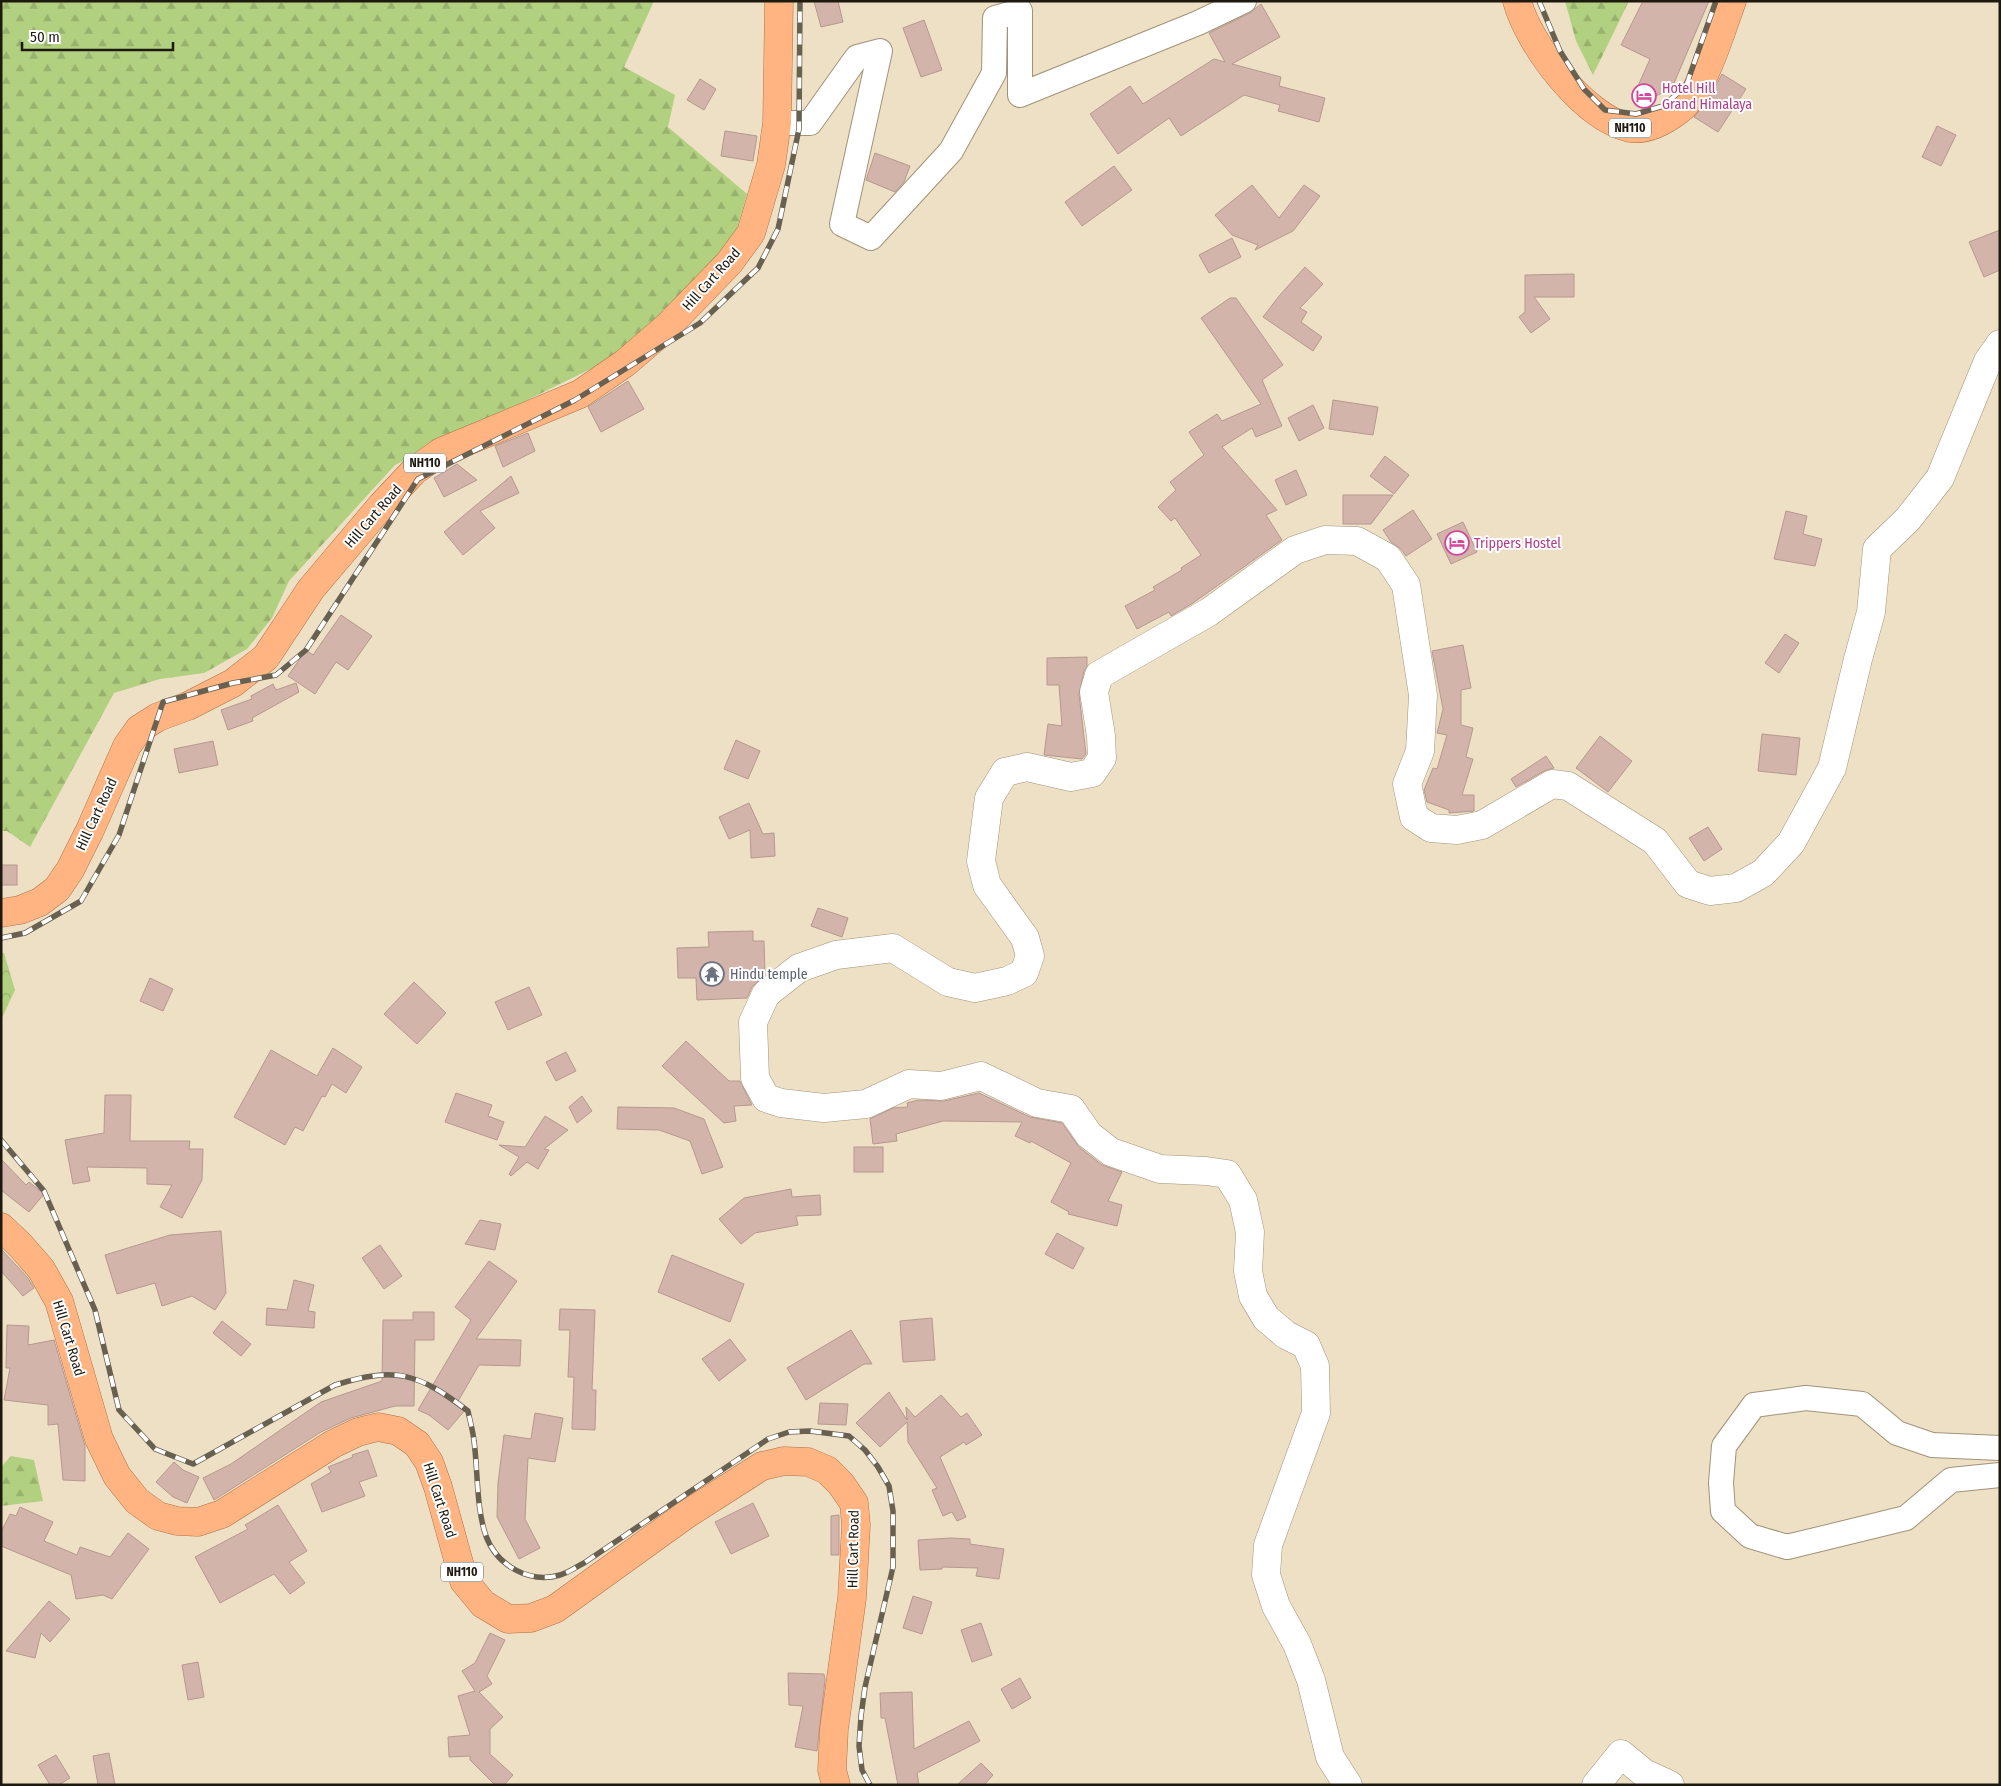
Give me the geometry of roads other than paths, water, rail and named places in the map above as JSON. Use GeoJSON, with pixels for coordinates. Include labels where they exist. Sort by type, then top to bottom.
{"type":"FeatureCollection","features":[{"type":"Feature","properties":{"kind":"highway","name":"Hill Cart Road"},"geometry":{"type":"LineString","coordinates":[[1,913],[20,910],[40,902],[57,889],[74,862],[90,830],[127,746],[139,729],[158,717],[188,706],[233,683],[266,657],[311,589],[382,504],[414,471],[441,452],[580,394],[625,363],[667,327],[729,263],[751,233],[771,165],[777,123],[779,1]]}},
{"type":"Feature","properties":{"kind":"highway","name":"NH110"},"geometry":{"type":"LineString","coordinates":[[1517,1],[1540,49],[1574,94],[1604,117],[1631,128],[1653,126],[1681,109],[1702,82],[1732,1]]}},
{"type":"Feature","properties":{"kind":"highway","name":"Hill Cart Road"},"geometry":{"type":"LineString","coordinates":[[1,1227],[20,1244],[41,1269],[59,1301],[99,1439],[117,1476],[138,1501],[158,1516],[198,1522],[222,1514],[333,1444],[358,1432],[378,1427],[398,1431],[417,1444],[429,1462],[464,1581],[483,1604],[508,1619],[531,1618],[555,1609],[688,1514],[762,1466],[784,1461],[808,1462],[827,1470],[841,1484],[854,1502],[856,1525],[852,1598],[834,1729],[832,1770],[836,1785]]}},
{"type":"Feature","properties":{"kind":"main road"},"geometry":{"type":"LineString","coordinates":[[1348,1785],[1330,1757],[1311,1680],[1297,1644],[1276,1606],[1266,1575],[1268,1545],[1316,1414],[1315,1366],[1306,1345],[1286,1335],[1266,1318],[1253,1296],[1248,1271],[1250,1232],[1243,1200],[1227,1174],[1206,1170],[1160,1169],[1111,1152],[1089,1135],[1071,1108],[1036,1103],[981,1076],[942,1086],[909,1084],[866,1104],[824,1108],[781,1104],[766,1098],[755,1078],[753,1022],[766,994],[799,968],[836,955],[893,948],[948,982],[975,988],[1007,981],[1024,974],[1030,956],[1025,938],[987,885],[981,861],[989,798],[1004,772],[1026,767],[1071,777],[1092,773],[1102,758],[1101,736],[1094,692],[1099,675],[1209,612],[1295,550],[1325,540],[1357,541],[1388,558],[1406,585],[1423,696],[1420,751],[1407,784],[1414,816],[1431,828],[1457,830],[1482,825],[1552,784],[1568,786],[1655,841],[1688,884],[1710,891],[1736,888],[1763,872],[1791,843],[1832,768],[1871,612],[1877,549],[1908,519],[1940,478],[1988,361],[2000,344]]}},
{"type":"Feature","properties":{"kind":"main road"},"geometry":{"type":"LineString","coordinates":[[1596,1785],[1621,1754],[1644,1774],[1670,1785]]}},
{"type":"Feature","properties":{"kind":"street"},"geometry":{"type":"LineString","coordinates":[[777,123],[810,123],[858,56],[880,51],[842,224],[871,238],[952,151],[994,73],[995,18],[1020,12],[1020,94],[1198,23],[1244,1]]}},
{"type":"Feature","properties":{"kind":"street"},"geometry":{"type":"LineString","coordinates":[[2000,1448],[1932,1445],[1897,1433],[1862,1404],[1806,1398],[1754,1405],[1724,1446],[1720,1483],[1723,1511],[1750,1536],[1787,1547],[1906,1518],[1951,1480],[2000,1475]]}},
{"type":"Feature","properties":{"kind":"railway"},"geometry":{"type":"LineString","coordinates":[[1,938],[25,933],[81,901],[119,835],[163,702],[233,683],[276,675],[306,650],[418,479],[575,400],[700,323],[758,268],[778,229],[799,129],[800,1]]}},
{"type":"Feature","properties":{"kind":"railway"},"geometry":{"type":"LineString","coordinates":[[1539,1],[1560,51],[1584,89],[1605,110],[1636,114],[1663,106],[1686,86],[1716,1]]}},
{"type":"Feature","properties":{"kind":"railway"},"geometry":{"type":"LineString","coordinates":[[1,1140],[44,1191],[95,1310],[119,1410],[155,1449],[193,1464],[335,1385],[356,1379],[391,1375],[420,1381],[435,1388],[468,1411],[474,1441],[480,1513],[491,1547],[506,1564],[516,1570],[526,1575],[549,1577],[563,1574],[584,1563],[768,1439],[789,1432],[810,1431],[849,1436],[865,1450],[878,1467],[889,1486],[893,1511],[893,1567],[865,1687],[861,1716],[859,1746],[862,1770],[870,1785]]}},
{"type":"Feature","properties":{"kind":"place","name":"Hotel Hill Grand Himalaya"},"geometry":{"type":"Point","coordinates":[1644,96]}},
{"type":"Feature","properties":{"kind":"place","name":"Trippers Hostel"},"geometry":{"type":"Point","coordinates":[1457,543]}},
{"type":"Feature","properties":{"kind":"place","name":"Hindu temple"},"geometry":{"type":"Point","coordinates":[712,974]}}]}
